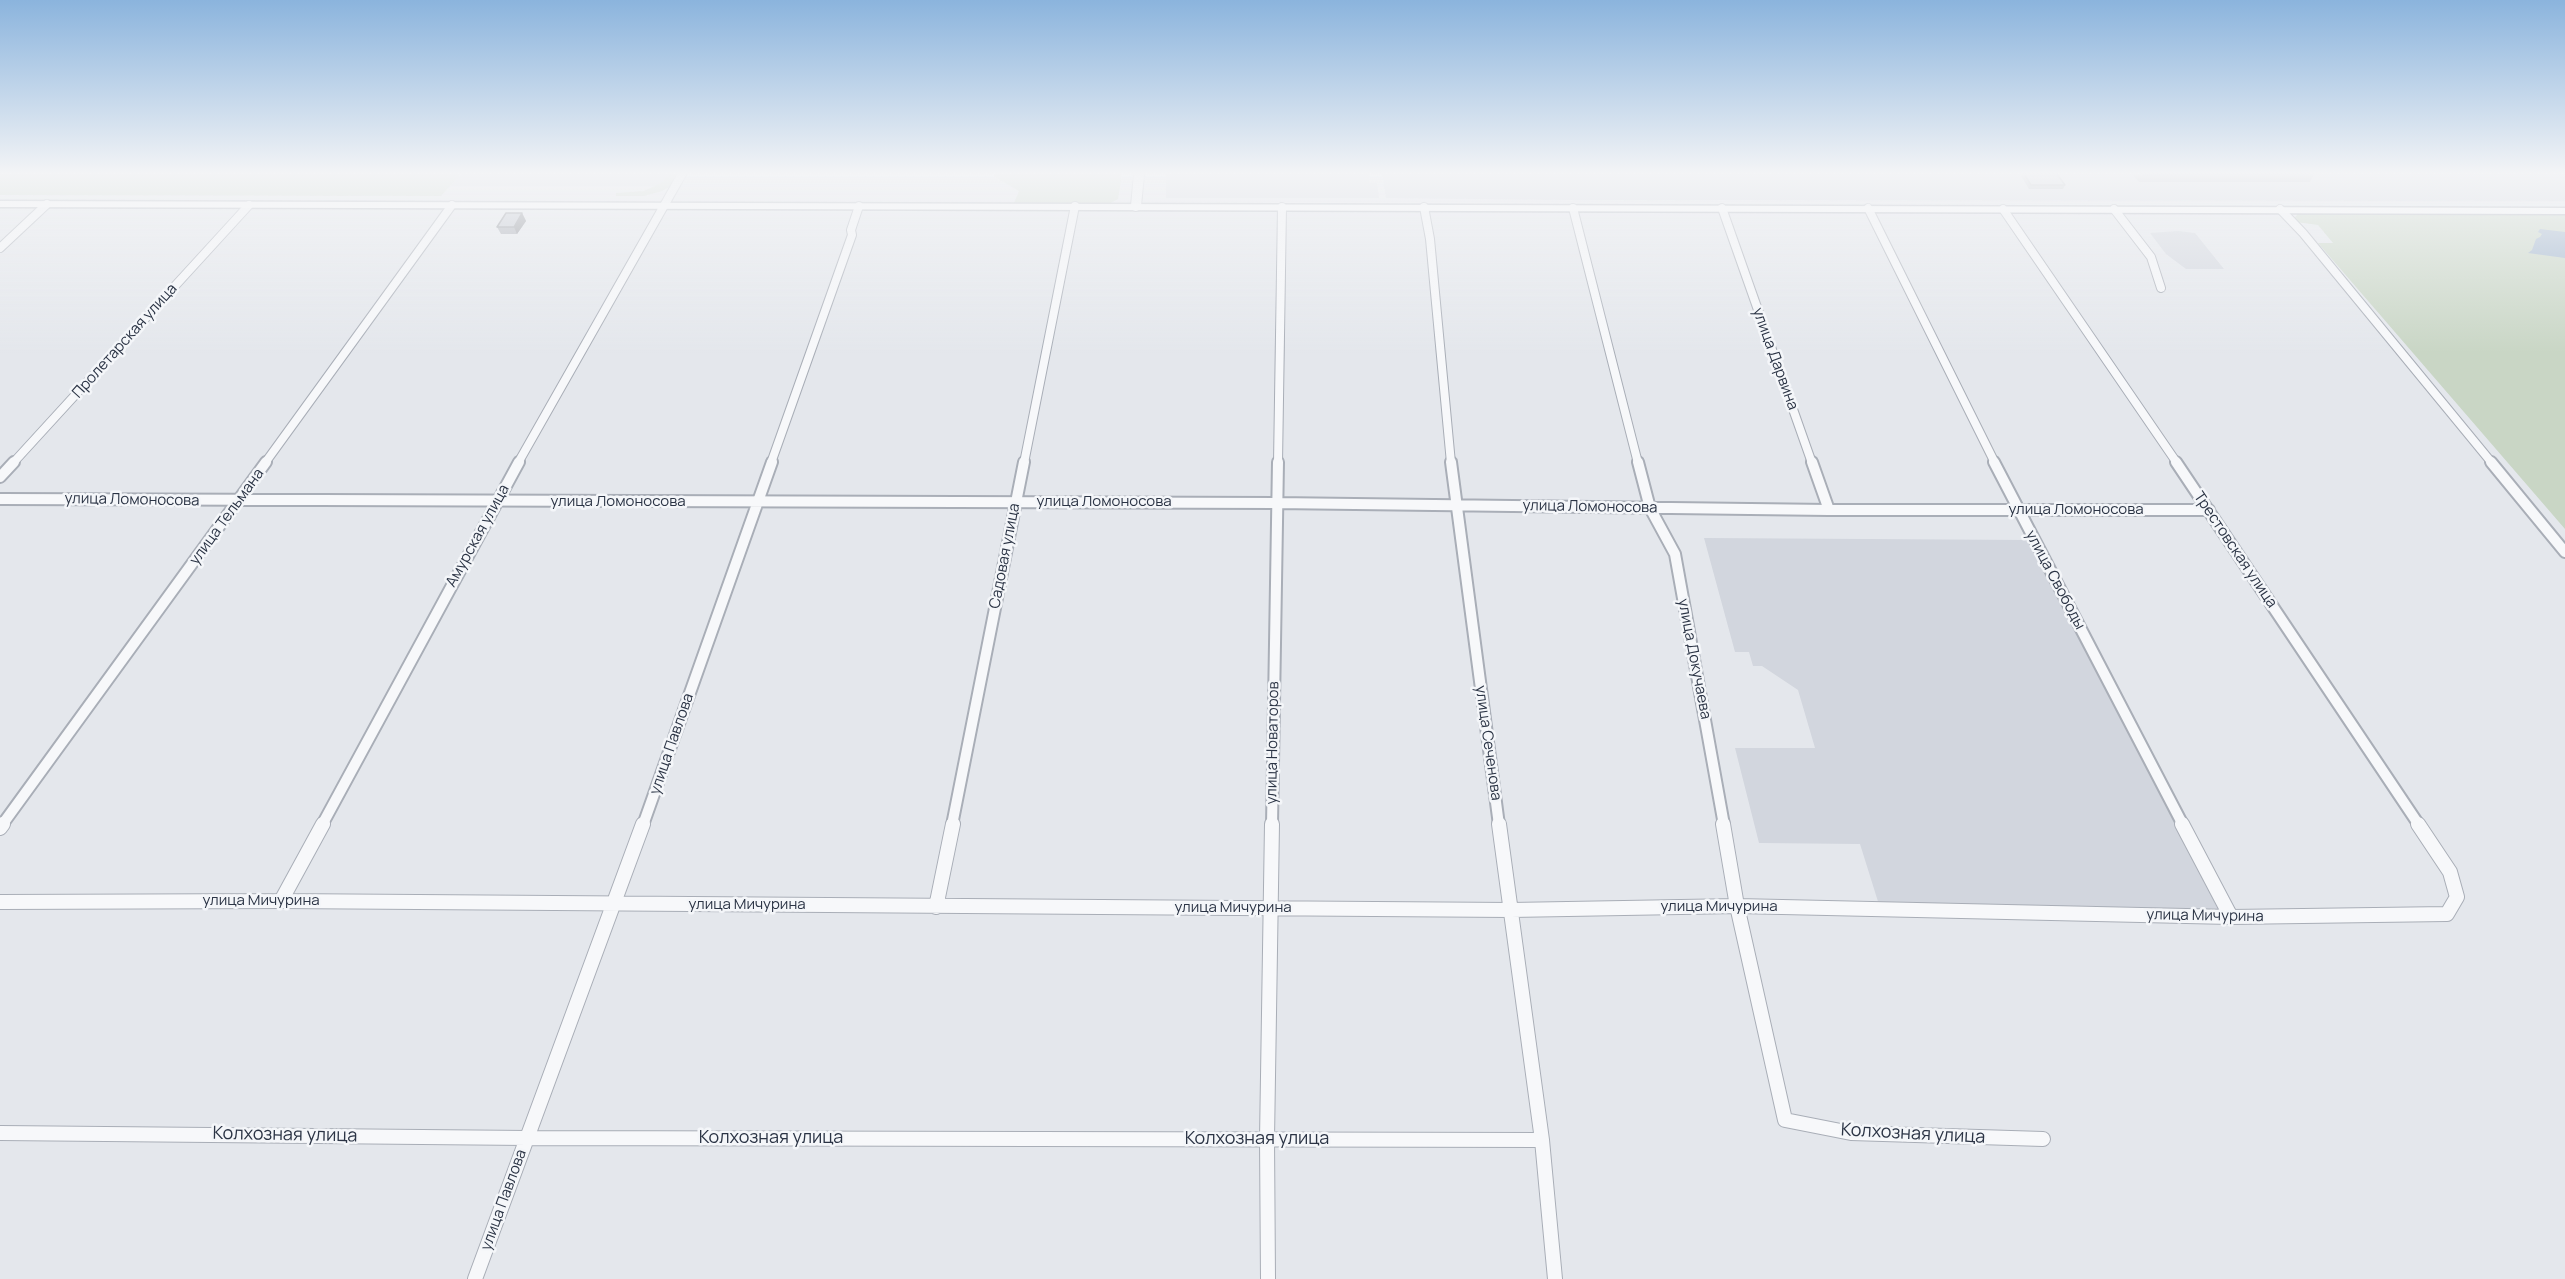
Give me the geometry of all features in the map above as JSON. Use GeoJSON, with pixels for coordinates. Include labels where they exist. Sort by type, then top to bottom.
{"type":"FeatureCollection","features":[{"type":"Feature","properties":{"kind":"street"},"geometry":{"type":"LineString","coordinates":[[0,249],[16,234]]}},
{"type":"Feature","properties":{"kind":"street","name":"Пролетарская улица"},"geometry":{"type":"LineString","coordinates":[[0,477],[223,234]]}},
{"type":"Feature","properties":{"kind":"street","name":"улица Тельмана"},"geometry":{"type":"LineString","coordinates":[[0,828],[431,234]]}},
{"type":"Feature","properties":{"kind":"street","name":"Амурская улица"},"geometry":{"type":"LineString","coordinates":[[281,901],[496,502],[648,234]]}},
{"type":"Feature","properties":{"kind":"street","name":"улица Павлова"},"geometry":{"type":"LineString","coordinates":[[475,1279],[615,904],[852,234]]}},
{"type":"Feature","properties":{"kind":"street","name":"Садовая улица"},"geometry":{"type":"LineString","coordinates":[[936,907],[1069,234]]}},
{"type":"Feature","properties":{"kind":"street","name":"улица Новаторов"},"geometry":{"type":"LineString","coordinates":[[1268,1279],[1267,1139],[1281,234]]}},
{"type":"Feature","properties":{"kind":"street","name":"улица Сеченова"},"geometry":{"type":"LineString","coordinates":[[1428,234],[1455,505],[1542,1140],[1555,1279]]}},
{"type":"Feature","properties":{"kind":"street","name":"улица Докучаева"},"geometry":{"type":"LineString","coordinates":[[1579,234],[1650,508],[1675,554],[1711,748],[1737,906],[1785,1120]]}},
{"type":"Feature","properties":{"kind":"street","name":"улица Дарвина"},"geometry":{"type":"LineString","coordinates":[[1731,234],[1829,510]]}},
{"type":"Feature","properties":{"kind":"street","name":"улица Свободы"},"geometry":{"type":"LineString","coordinates":[[1881,234],[2018,510],[2231,917]]}},
{"type":"Feature","properties":{"kind":"street","name":"Трестовская улица"},"geometry":{"type":"LineString","coordinates":[[2020,234],[2209,510],[2450,872],[2457,897]]}},
{"type":"Feature","properties":{"kind":"street"},"geometry":{"type":"LineString","coordinates":[[2133,234],[2151,257],[2161,288]]}},
{"type":"Feature","properties":{"kind":"street"},"geometry":{"type":"LineString","coordinates":[[2304,234],[2565,552]]}},
{"type":"Feature","properties":{"kind":"street","name":"улица Ломоносова"},"geometry":{"type":"LineString","coordinates":[[0,499],[1276,503],[1829,510],[2209,510]]}},
{"type":"Feature","properties":{"kind":"street","name":"улица Мичурина"},"geometry":{"type":"LineString","coordinates":[[0,902],[281,901],[1511,910],[1737,906],[2231,917],[2355,917],[2447,914],[2457,897]]}},
{"type":"Feature","properties":{"kind":"street","name":"Колхозная улица"},"geometry":{"type":"LineString","coordinates":[[1785,1120],[1851,1133],[1926,1138],[2043,1139]]}},
{"type":"Feature","properties":{"kind":"street","name":"Колхозная улица"},"geometry":{"type":"LineString","coordinates":[[0,1133],[527,1138],[1542,1140]]}},
{"type":"Feature","properties":{"kind":"shaded area"},"geometry":{"type":"Polygon","coordinates":[[[2151,234],[2196,234],[2224,269],[2186,269],[2166,254],[2151,234]]]}},
{"type":"Feature","properties":{"kind":"shaded area"},"geometry":{"type":"Polygon","coordinates":[[[1704,538],[2031,540],[2140,751],[2219,911],[1880,908],[1860,844],[1759,843],[1735,748],[1815,748],[1798,690],[1762,666],[1753,666],[1749,652],[1735,652],[1704,538]]]}},
{"type":"Feature","properties":{"kind":"green space"},"geometry":{"type":"Polygon","coordinates":[[[2325,234],[2565,234],[2565,529],[2318,243],[2333,243],[2325,234]]]}},
{"type":"Feature","properties":{"kind":"water"},"geometry":{"type":"Polygon","coordinates":[[[2542,234],[2565,234],[2565,258],[2528,253],[2532,250],[2536,239],[2542,234]]]}}]}
